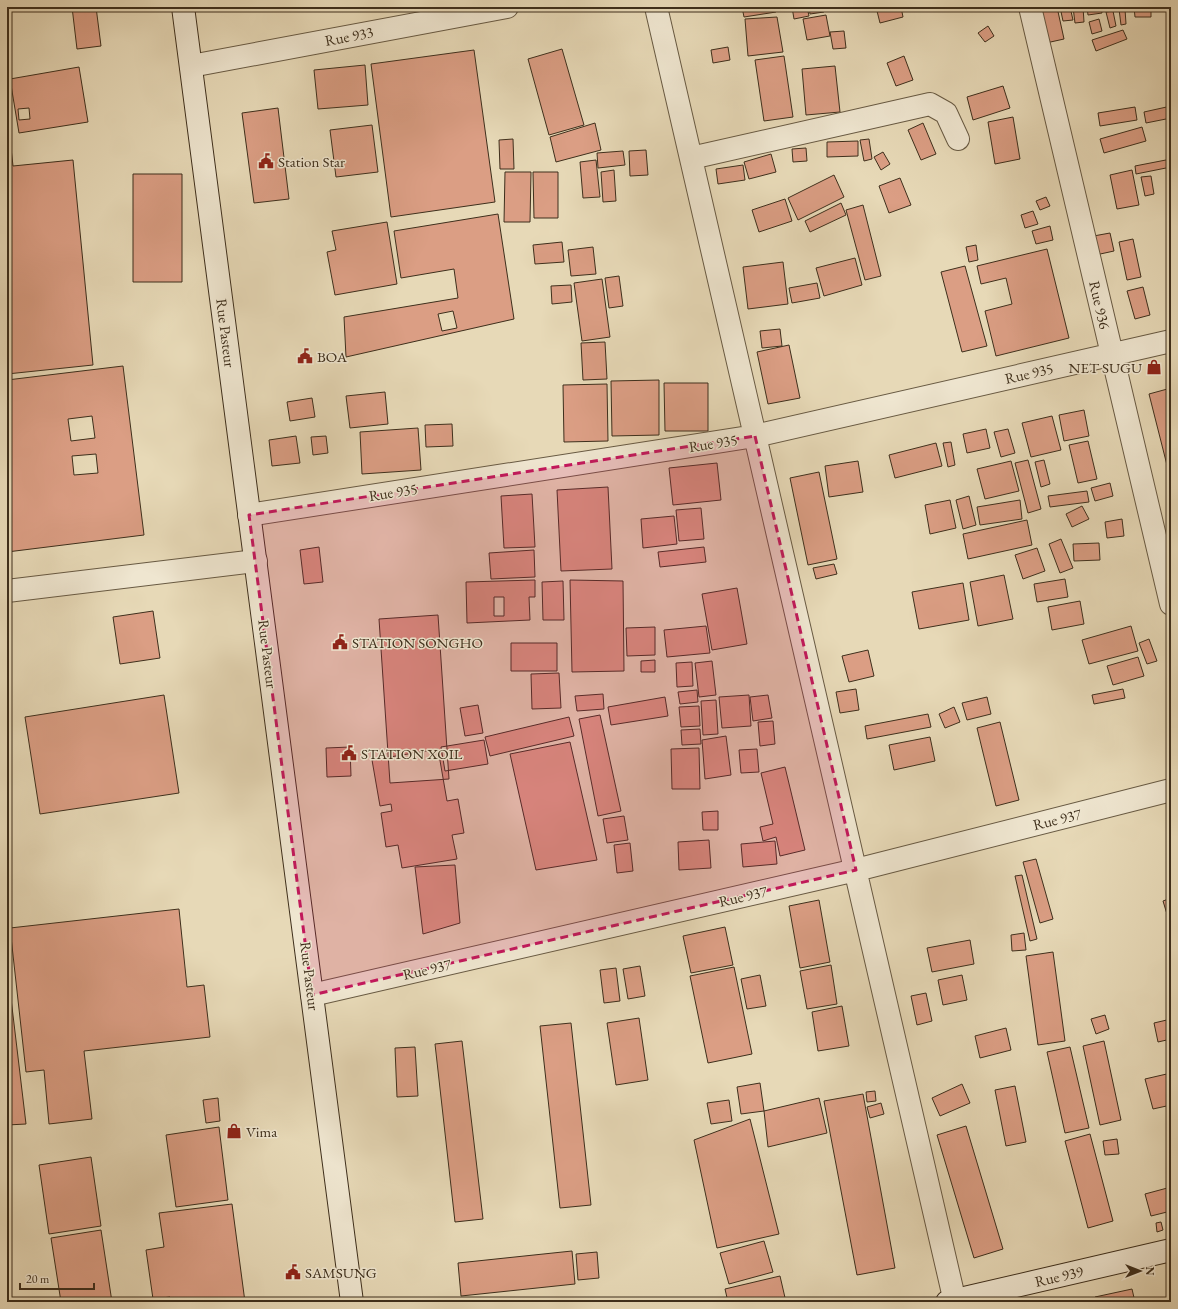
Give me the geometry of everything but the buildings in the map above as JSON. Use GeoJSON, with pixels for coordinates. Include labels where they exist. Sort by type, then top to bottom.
{"type":"FeatureCollection","features":[{"type":"Feature","properties":{"kind":"street","name":"Rue Pasteur"},"geometry":{"type":"LineString","coordinates":[[183,7],[352,1302]]}},
{"type":"Feature","properties":{"kind":"street","name":"Rue 933"},"geometry":{"type":"LineString","coordinates":[[191,66],[507,7]]}},
{"type":"Feature","properties":{"kind":"street"},"geometry":{"type":"LineString","coordinates":[[656,7],[856,870],[952,1301]]}},
{"type":"Feature","properties":{"kind":"street","name":"Rue 936"},"geometry":{"type":"LineString","coordinates":[[1030,7],[1171,604]]}},
{"type":"Feature","properties":{"kind":"street"},"geometry":{"type":"LineString","coordinates":[[691,158],[930,104],[946,113],[958,138]]}},
{"type":"Feature","properties":{"kind":"street","name":"Rue 935"},"geometry":{"type":"LineString","coordinates":[[250,515],[755,436],[1171,341]]}},
{"type":"Feature","properties":{"kind":"street"},"geometry":{"type":"LineString","coordinates":[[7,591],[256,561]]}},
{"type":"Feature","properties":{"kind":"street","name":"Rue 937"},"geometry":{"type":"LineString","coordinates":[[312,995],[856,870],[1171,790]]}},
{"type":"Feature","properties":{"kind":"street","name":"Rue 939"},"geometry":{"type":"LineString","coordinates":[[952,1301],[1171,1250]]}},
{"type":"Feature","properties":{"kind":"highlighted area"},"geometry":{"type":"Polygon","coordinates":[[[755,436],[856,870],[312,995],[249,515],[755,436]]]}},
{"type":"Feature","properties":{"kind":"place","name":"Station Star"},"geometry":{"type":"Point","coordinates":[266,161]}},
{"type":"Feature","properties":{"kind":"place","name":"BOA"},"geometry":{"type":"Point","coordinates":[305,356]}},
{"type":"Feature","properties":{"kind":"place","name":"NET SUGU"},"geometry":{"type":"Point","coordinates":[1154,367]}},
{"type":"Feature","properties":{"kind":"place","name":"STATION SONGHO"},"geometry":{"type":"Point","coordinates":[340,642]}},
{"type":"Feature","properties":{"kind":"place","name":"STATION XOIL"},"geometry":{"type":"Point","coordinates":[349,753]}},
{"type":"Feature","properties":{"kind":"place","name":"Vima"},"geometry":{"type":"Point","coordinates":[234,1131]}},
{"type":"Feature","properties":{"kind":"place","name":"SAMSUNG"},"geometry":{"type":"Point","coordinates":[293,1272]}}]}
